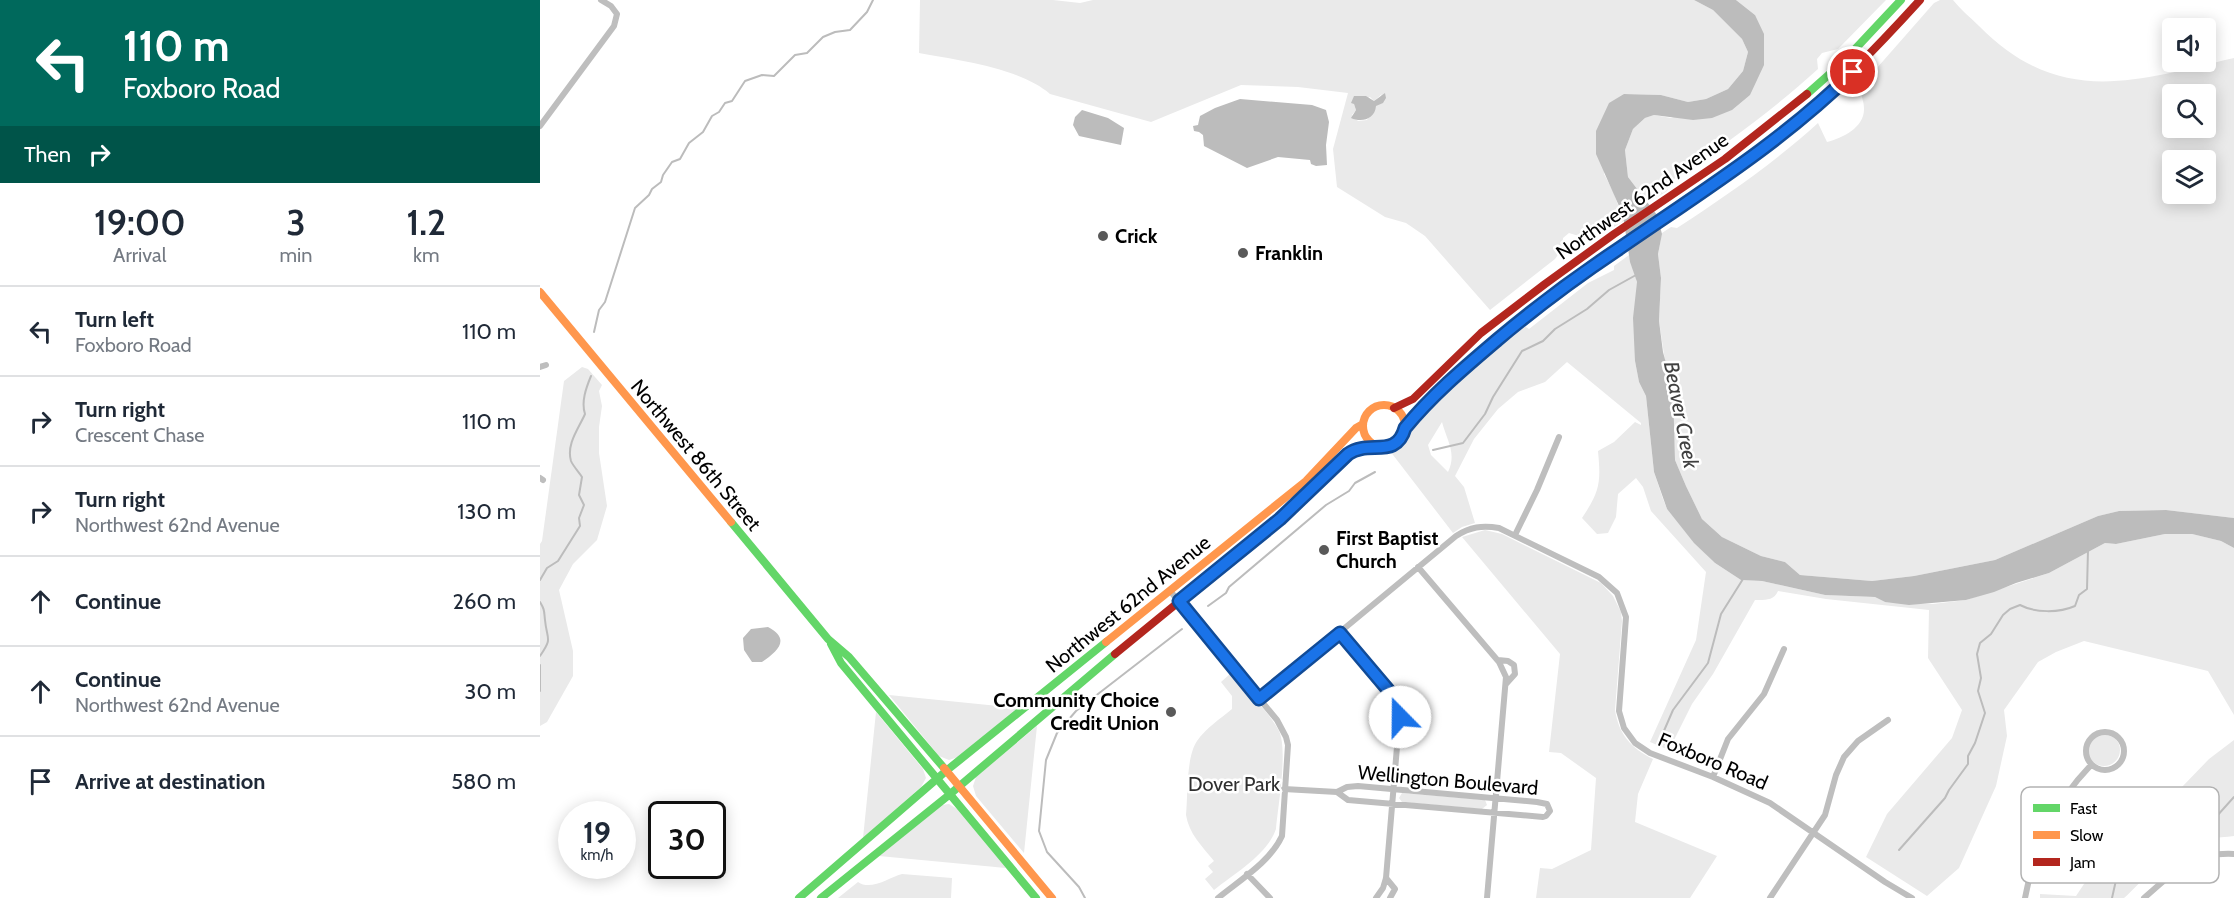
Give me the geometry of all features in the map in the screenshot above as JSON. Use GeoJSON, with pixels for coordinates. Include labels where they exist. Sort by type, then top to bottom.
{"type":"FeatureCollection","features":[{"type":"Feature","properties":{"kind":"street"},"geometry":{"type":"LineString","coordinates":[[540,126],[614,26],[616,14],[611,6],[602,0]]}},
{"type":"Feature","properties":{"kind":"street","name":"Northwest 62nd Avenue"},"geometry":{"type":"LineString","coordinates":[[1394,408],[1413,399],[1481,333],[1614,234],[1725,159],[1788,111],[1842,63],[1901,0]]}},
{"type":"Feature","properties":{"kind":"street","name":"Northwest 62nd Avenue"},"geometry":{"type":"LineString","coordinates":[[1405,428],[1424,404],[1454,376],[1562,289],[1749,160],[1798,122],[1847,78],[1920,0]]}},
{"type":"Feature","properties":{"kind":"street","name":"Northwest 86th Street"},"geometry":{"type":"LineString","coordinates":[[540,293],[828,639],[849,657],[1052,898]]}},
{"type":"Feature","properties":{"kind":"street"},"geometry":{"type":"LineString","coordinates":[[1386,405],[1394,408],[1404,420],[1405,428],[1397,443],[1390,447],[1382,447],[1367,440],[1363,433],[1363,424],[1370,410],[1386,405]]}},
{"type":"Feature","properties":{"kind":"street","name":"Northwest 62nd Avenue"},"geometry":{"type":"LineString","coordinates":[[803,897],[936,779],[1306,481],[1356,428],[1363,424]]}},
{"type":"Feature","properties":{"kind":"street"},"geometry":{"type":"LineString","coordinates":[[1515,535],[1537,490],[1558,437]]}},
{"type":"Feature","properties":{"kind":"street","name":"Northwest 62nd Avenue"},"geometry":{"type":"LineString","coordinates":[[821,898],[949,795],[1280,519],[1348,454],[1359,448],[1382,447]]}},
{"type":"Feature","properties":{"kind":"street","name":"Foxboro Road"},"geometry":{"type":"LineString","coordinates":[[1259,699],[1456,536],[1482,526],[1499,528],[1599,577],[1617,593],[1626,617],[1619,711],[1628,735],[1642,748],[1770,803],[1912,898]]}},
{"type":"Feature","properties":{"kind":"street"},"geometry":{"type":"LineString","coordinates":[[1418,567],[1498,660],[1504,670],[1506,684],[1487,898]]}},
{"type":"Feature","properties":{"kind":"street"},"geometry":{"type":"LineString","coordinates":[[1171,592],[1277,720],[1286,737],[1288,755],[1281,837],[1268,857],[1218,898]]}},
{"type":"Feature","properties":{"kind":"street"},"geometry":{"type":"LineString","coordinates":[[1340,633],[1392,693],[1398,704],[1400,717],[1386,878],[1376,898]]}},
{"type":"Feature","properties":{"kind":"street","name":"Northwest 86th Street"},"geometry":{"type":"LineString","coordinates":[[828,639],[841,663],[1036,898]]}},
{"type":"Feature","properties":{"kind":"street"},"geometry":{"type":"LineString","coordinates":[[1713,777],[1728,739],[1764,694],[1784,649]]}},
{"type":"Feature","properties":{"kind":"street"},"geometry":{"type":"LineString","coordinates":[[1498,660],[1508,661],[1514,665],[1515,674],[1506,684]]}},
{"type":"Feature","properties":{"kind":"street"},"geometry":{"type":"LineString","coordinates":[[1392,693],[1402,694],[1409,700],[1409,708],[1400,717]]}},
{"type":"Feature","properties":{"kind":"street"},"geometry":{"type":"LineString","coordinates":[[1770,898],[1826,815],[1836,775],[1844,757],[1858,741],[1888,720]]}},
{"type":"Feature","properties":{"kind":"street"},"geometry":{"type":"LineString","coordinates":[[2102,731],[2117,735],[2124,750],[2119,764],[2105,770],[2091,765],[2086,756],[2088,740],[2102,731]]}},
{"type":"Feature","properties":{"kind":"street"},"geometry":{"type":"LineString","coordinates":[[2072,787],[2091,765]]}},
{"type":"Feature","properties":{"kind":"street","name":"Wellington Boulevard"},"geometry":{"type":"LineString","coordinates":[[1284,789],[1337,792],[1351,786],[1394,789],[1544,803],[1550,811],[1543,817],[1392,805],[1348,800],[1337,792]]}},
{"type":"Feature","properties":{"kind":"street"},"geometry":{"type":"LineString","coordinates":[[2219,853],[2234,854]]}},
{"type":"Feature","properties":{"kind":"street"},"geometry":{"type":"LineString","coordinates":[[1247,874],[1270,898]]}},
{"type":"Feature","properties":{"kind":"street"},"geometry":{"type":"LineString","coordinates":[[1386,878],[1395,889],[1390,898]]}},
{"type":"Feature","properties":{"kind":"street"},"geometry":{"type":"LineString","coordinates":[[2025,898],[2028,883]]}},
{"type":"Feature","properties":{"kind":"street"},"geometry":{"type":"LineString","coordinates":[[2144,898],[2161,883]]}},
{"type":"Feature","properties":{"kind":"green space"},"geometry":{"type":"Polygon","coordinates":[[[920,0],[1053,0],[1080,3],[1093,0],[1694,0],[1713,10],[1742,39],[1748,52],[1743,71],[1728,89],[1706,99],[1688,102],[1661,95],[1624,94],[1604,174],[1624,221],[1614,227],[1614,223],[1609,224],[1582,237],[1569,233],[1563,238],[1562,249],[1555,259],[1490,310],[1425,236],[1406,223],[1385,217],[1337,187],[1333,149],[1348,93],[1298,87],[1241,85],[1151,122],[1050,94],[1037,85],[1006,71],[919,53],[920,0]],[[1382,94],[1374,101],[1370,97],[1354,104],[1356,110],[1352,115],[1358,121],[1367,120],[1382,94]]]}},
{"type":"Feature","properties":{"kind":"green space"},"geometry":{"type":"Polygon","coordinates":[[[1736,0],[1886,0],[1838,49],[1822,53],[1817,59],[1818,69],[1801,84],[1747,128],[1671,181],[1667,191],[1648,203],[1628,177],[1625,150],[1633,129],[1645,118],[1654,115],[1671,118],[1750,95],[1755,15],[1736,0]]]}},
{"type":"Feature","properties":{"kind":"green space"},"geometry":{"type":"Polygon","coordinates":[[[1940,0],[1953,0],[2009,52],[2039,69],[2069,78],[2100,81],[2131,80],[2173,72],[2216,72],[2216,62],[2234,58],[2234,518],[2166,510],[2119,511],[2098,516],[1995,560],[1914,576],[1872,581],[1800,575],[1785,562],[1761,556],[1722,537],[1702,519],[1675,460],[1673,414],[1659,321],[1661,278],[1658,254],[1662,233],[1671,227],[1677,228],[1732,191],[1818,123],[1827,142],[1852,131],[1863,115],[1862,85],[1934,3],[1940,0]]]}},
{"type":"Feature","properties":{"kind":"green space"},"geometry":{"type":"Polygon","coordinates":[[[1629,255],[1637,282],[1635,361],[1639,382],[1646,396],[1654,472],[1663,499],[1667,509],[1715,563],[1741,580],[1762,581],[1825,595],[1875,597],[1885,602],[1933,604],[1966,600],[2049,573],[2105,543],[2116,544],[2165,534],[2192,534],[2221,541],[2234,548],[2234,715],[2208,671],[2084,641],[2038,662],[2004,710],[2007,736],[1996,786],[1959,868],[1927,896],[1866,857],[1887,814],[1952,738],[1962,710],[1928,658],[1929,610],[1826,599],[1778,591],[1771,598],[1755,600],[1713,674],[1692,704],[1669,750],[1650,742],[1696,640],[1706,572],[1651,511],[1643,487],[1636,478],[1618,494],[1616,517],[1608,533],[1597,534],[1582,518],[1593,501],[1598,486],[1598,451],[1614,442],[1635,422],[1641,425],[1641,423],[1567,362],[1545,382],[1518,392],[1498,409],[1474,439],[1455,476],[1464,487],[1475,523],[1453,533],[1390,451],[1410,434],[1433,403],[1469,368],[1523,325],[1529,329],[1588,283],[1614,270],[1614,266],[1629,255]],[[1442,422],[1428,445],[1431,455],[1448,472],[1452,459],[1442,422]]]}},
{"type":"Feature","properties":{"kind":"green space"},"geometry":{"type":"Polygon","coordinates":[[[582,367],[588,369],[602,385],[599,391],[602,406],[599,453],[607,506],[597,540],[573,564],[559,590],[573,651],[573,676],[547,722],[540,726],[540,544],[564,381],[582,367]]]}},
{"type":"Feature","properties":{"kind":"green space"},"geometry":{"type":"Polygon","coordinates":[[[1485,530],[1502,534],[1601,583],[1613,596],[1621,612],[1622,621],[1615,710],[1617,719],[1627,740],[1653,759],[1638,794],[1635,822],[1717,856],[1690,898],[1536,898],[1540,868],[1552,869],[1591,850],[1596,778],[1561,753],[1549,752],[1560,654],[1462,537],[1485,530]]]}},
{"type":"Feature","properties":{"kind":"green space","name":"Dover Park"},"geometry":{"type":"Polygon","coordinates":[[[1231,673],[1263,708],[1279,731],[1283,751],[1282,778],[1276,829],[1272,838],[1250,863],[1214,890],[1205,879],[1213,872],[1208,866],[1214,861],[1193,834],[1186,815],[1188,777],[1193,748],[1197,741],[1232,709],[1232,696],[1221,682],[1231,673]]]}},
{"type":"Feature","properties":{"kind":"green space"},"geometry":{"type":"Polygon","coordinates":[[[889,695],[1018,708],[958,757],[949,760],[939,756],[889,695]]]}},
{"type":"Feature","properties":{"kind":"green space"},"geometry":{"type":"Polygon","coordinates":[[[876,712],[923,769],[926,778],[921,787],[863,838],[876,712]]]}},
{"type":"Feature","properties":{"kind":"green space"},"geometry":{"type":"Polygon","coordinates":[[[1037,726],[1024,853],[976,796],[973,786],[976,777],[1037,726]]]}},
{"type":"Feature","properties":{"kind":"green space"},"geometry":{"type":"Polygon","coordinates":[[[2104,734],[2115,739],[2120,750],[2115,761],[2104,766],[2093,761],[2088,750],[2093,739],[2104,734]]]}},
{"type":"Feature","properties":{"kind":"green space"},"geometry":{"type":"Polygon","coordinates":[[[2234,740],[2234,836],[2219,838],[2219,787],[2182,787],[2209,759],[2234,740]]]}},
{"type":"Feature","properties":{"kind":"green space"},"geometry":{"type":"Polygon","coordinates":[[[1402,793],[1485,800],[1487,805],[1482,809],[1402,802],[1399,798],[1402,793]]]}},
{"type":"Feature","properties":{"kind":"green space"},"geometry":{"type":"Polygon","coordinates":[[[949,804],[957,809],[1006,868],[879,856],[942,805],[949,804]]]}},
{"type":"Feature","properties":{"kind":"green space"},"geometry":{"type":"Polygon","coordinates":[[[902,874],[952,878],[951,898],[838,898],[858,882],[868,885],[880,883],[902,874]]]}},
{"type":"Feature","properties":{"kind":"green space"},"geometry":{"type":"Polygon","coordinates":[[[2085,883],[2139,883],[2124,898],[2040,898],[2040,894],[2076,896],[2085,883]]]}},
{"type":"Feature","properties":{"kind":"shaded area"},"geometry":{"type":"Polygon","coordinates":[[[1694,0],[1736,0],[1755,15],[1764,34],[1764,65],[1750,95],[1732,110],[1712,118],[1693,120],[1654,115],[1645,118],[1633,129],[1625,150],[1628,177],[1657,215],[1662,234],[1658,254],[1661,278],[1659,321],[1663,352],[1673,389],[1675,460],[1702,519],[1722,537],[1761,556],[1785,562],[1800,575],[1872,581],[1914,576],[1995,560],[2098,516],[2119,511],[2166,510],[2234,518],[2234,548],[2221,541],[2192,534],[2165,534],[2116,544],[2105,543],[2049,573],[1994,592],[1966,600],[1909,605],[1885,602],[1875,597],[1825,595],[1762,581],[1741,580],[1715,563],[1694,543],[1667,509],[1654,472],[1646,396],[1639,382],[1635,361],[1633,318],[1637,282],[1630,262],[1623,215],[1596,154],[1596,131],[1609,103],[1624,94],[1661,95],[1688,102],[1706,99],[1728,89],[1743,71],[1748,52],[1742,39],[1713,10],[1694,0]]]}},
{"type":"Feature","properties":{"kind":"shaded area"},"geometry":{"type":"Polygon","coordinates":[[[1385,93],[1386,98],[1383,103],[1376,106],[1371,117],[1363,120],[1351,118],[1356,110],[1354,104],[1351,103],[1354,96],[1366,96],[1374,101],[1385,93]]]}},
{"type":"Feature","properties":{"kind":"shaded area"},"geometry":{"type":"Polygon","coordinates":[[[1240,99],[1312,105],[1326,110],[1329,122],[1326,145],[1327,165],[1316,166],[1311,164],[1310,160],[1278,157],[1247,168],[1204,146],[1203,135],[1194,131],[1193,126],[1198,125],[1200,116],[1240,99]]]}},
{"type":"Feature","properties":{"kind":"shaded area"},"geometry":{"type":"Polygon","coordinates":[[[1082,110],[1108,118],[1124,128],[1121,145],[1079,136],[1073,125],[1075,117],[1082,110]]]}},
{"type":"Feature","properties":{"kind":"shaded area"},"geometry":{"type":"Polygon","coordinates":[[[768,627],[779,636],[780,645],[762,662],[752,662],[744,650],[743,638],[751,629],[768,627]]]}},
{"type":"Feature","properties":{"kind":"waterway"},"geometry":{"type":"LineString","coordinates":[[594,332],[599,310],[605,302],[635,208],[661,182],[672,162],[680,159],[689,143],[703,132],[712,116],[719,112],[725,103],[732,101],[745,81],[762,75],[774,76],[795,55],[807,53],[823,37],[835,32],[850,30],[867,12],[873,0]]}},
{"type":"Feature","properties":{"kind":"waterway"},"geometry":{"type":"LineString","coordinates":[[1433,450],[1463,443],[1485,414],[1522,351],[1543,341],[1555,329],[1587,309],[1609,290],[1636,275]]}},
{"type":"Feature","properties":{"kind":"waterway"},"geometry":{"type":"LineString","coordinates":[[540,580],[547,568],[558,561],[580,526],[579,518],[584,505],[579,495],[582,477],[571,461],[570,448],[585,414],[584,400],[591,376]]}},
{"type":"Feature","properties":{"kind":"waterway"},"geometry":{"type":"LineString","coordinates":[[1208,606],[1226,593],[1229,587],[1326,505],[1349,491],[1355,483],[1375,472]]}},
{"type":"Feature","properties":{"kind":"waterway"},"geometry":{"type":"LineString","coordinates":[[1899,850],[1945,798],[1968,764],[1968,756],[1985,713],[1978,691],[1981,678],[1977,654],[1980,643],[1991,634],[2003,615],[2020,605],[2033,610],[2047,611],[2075,606],[2079,595],[2087,589],[2088,550]]}},
{"type":"Feature","properties":{"kind":"waterway"},"geometry":{"type":"LineString","coordinates":[[1660,740],[1673,710],[1708,663],[1721,614],[1743,579]]}},
{"type":"Feature","properties":{"kind":"waterway"},"geometry":{"type":"LineString","coordinates":[[540,602],[544,611],[548,639],[540,656]]}},
{"type":"Feature","properties":{"kind":"waterway"},"geometry":{"type":"LineString","coordinates":[[1085,898],[1079,887],[1047,852],[1039,831],[1046,760],[1057,733],[1076,711],[1182,629]]}},
{"type":"Feature","properties":{"kind":"waterway"},"geometry":{"type":"LineString","coordinates":[[540,665],[540,691]]}},
{"type":"Feature","properties":{"kind":"waterway"},"geometry":{"type":"LineString","coordinates":[[2219,814],[2234,797]]}},
{"type":"Feature","properties":{"kind":"waterway"},"geometry":{"type":"LineString","coordinates":[[2112,898],[2115,883]]}},
{"type":"Feature","properties":{"kind":"traffic: fast"},"geometry":{"type":"LineString","coordinates":[[1807,94],[1842,63],[1901,0]]}},
{"type":"Feature","properties":{"kind":"traffic: fast"},"geometry":{"type":"LineString","coordinates":[[731,522],[828,639],[849,657],[944,768]]}},
{"type":"Feature","properties":{"kind":"traffic: fast"},"geometry":{"type":"LineString","coordinates":[[799,898],[946,771],[1106,642]]}},
{"type":"Feature","properties":{"kind":"traffic: fast"},"geometry":{"type":"LineString","coordinates":[[831,644],[841,663],[1036,898]]}},
{"type":"Feature","properties":{"kind":"traffic: fast"},"geometry":{"type":"LineString","coordinates":[[821,898],[949,795],[1115,654]]}},
{"type":"Feature","properties":{"kind":"traffic: slow"},"geometry":{"type":"LineString","coordinates":[[1405,428],[1432,398],[1492,343],[1557,293],[1657,224]]}},
{"type":"Feature","properties":{"kind":"traffic: slow"},"geometry":{"type":"LineString","coordinates":[[540,292],[731,522]]}},
{"type":"Feature","properties":{"kind":"traffic: slow"},"geometry":{"type":"LineString","coordinates":[[1384,405],[1399,411],[1405,426],[1399,441],[1384,447],[1369,441],[1363,426],[1369,411],[1384,405]]}},
{"type":"Feature","properties":{"kind":"traffic: slow"},"geometry":{"type":"LineString","coordinates":[[1106,642],[1306,481],[1356,428],[1363,424]]}},
{"type":"Feature","properties":{"kind":"traffic: slow"},"geometry":{"type":"LineString","coordinates":[[944,768],[1052,898]]}},
{"type":"Feature","properties":{"kind":"traffic: jam"},"geometry":{"type":"LineString","coordinates":[[1657,224],[1794,125],[1859,65],[1920,0]]}},
{"type":"Feature","properties":{"kind":"traffic: jam"},"geometry":{"type":"LineString","coordinates":[[1394,408],[1413,399],[1481,333],[1545,284],[1725,159],[1807,94]]}},
{"type":"Feature","properties":{"kind":"traffic: jam"},"geometry":{"type":"LineString","coordinates":[[1115,654],[1280,519],[1348,454],[1359,448],[1382,447]]}},
{"type":"Feature","properties":{"kind":"place","name":"Crick"},"geometry":{"type":"Point","coordinates":[1103,236]}},
{"type":"Feature","properties":{"kind":"place","name":"Franklin"},"geometry":{"type":"Point","coordinates":[1243,253]}},
{"type":"Feature","properties":{"kind":"place","name":"First Baptist Church"},"geometry":{"type":"Point","coordinates":[1324,550]}},
{"type":"Feature","properties":{"kind":"place","name":"Community Choice Credit Union"},"geometry":{"type":"Point","coordinates":[1171,712]}},
{"type":"Feature","properties":{"kind":"route"},"geometry":{"type":"LineString","coordinates":[[1400,717],[1395,698],[1340,633],[1259,699],[1179,601],[1280,519],[1353,450],[1390,447],[1397,443],[1405,428],[1424,404],[1507,332],[1615,251],[1749,160],[1798,122],[1853,72]]}},
{"type":"Feature","properties":{"kind":"water label","name":"Beaver Creek"},"geometry":{"type":"Point","coordinates":[1681,415]}}]}
